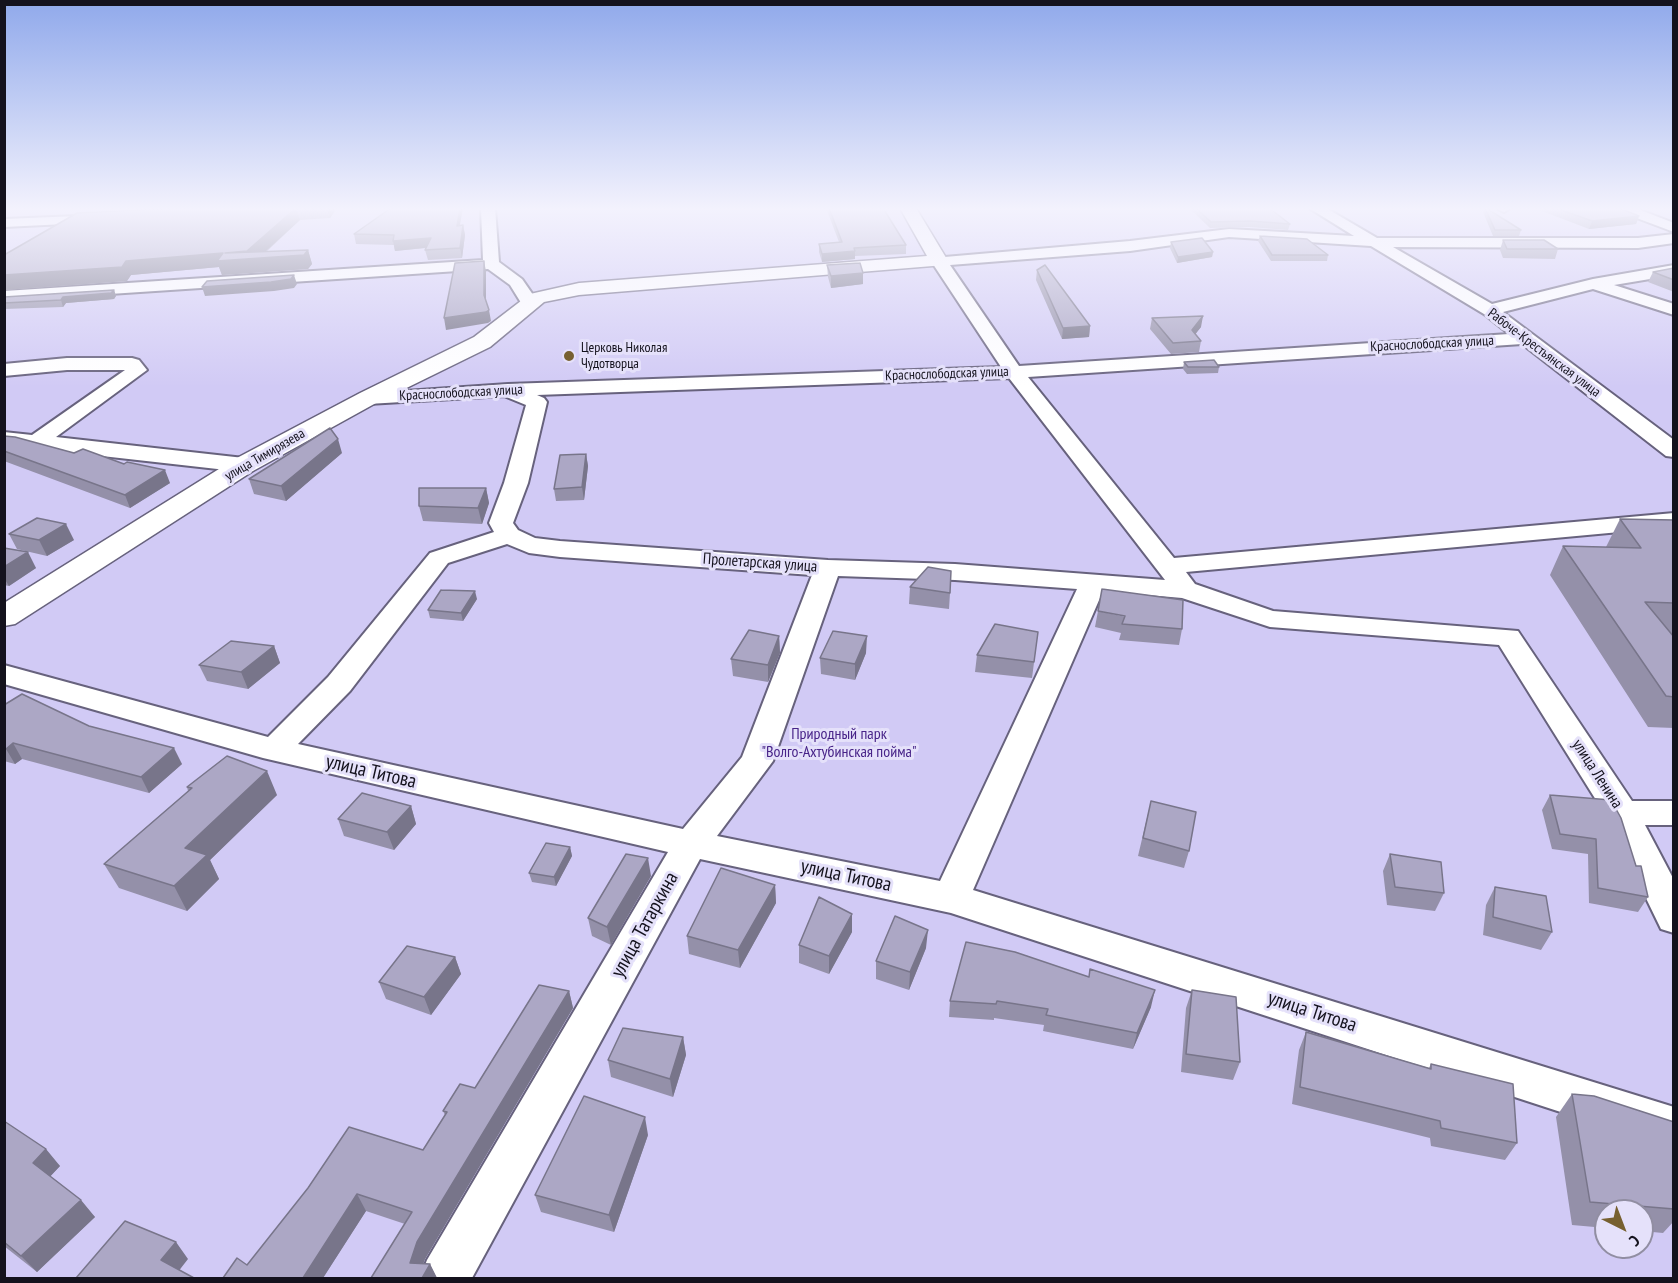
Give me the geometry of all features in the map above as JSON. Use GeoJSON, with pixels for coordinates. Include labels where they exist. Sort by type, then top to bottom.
{"type":"FeatureCollection","features":[{"type":"Feature","properties":{"kind":"street"},"geometry":{"type":"LineString","coordinates":[[4,296],[432,268]]}},
{"type":"Feature","properties":{"kind":"street"},"geometry":{"type":"LineString","coordinates":[[496,268],[516,282],[530,302],[547,295],[579,289],[851,268]]}},
{"type":"Feature","properties":{"kind":"street"},"geometry":{"type":"LineString","coordinates":[[944,268],[1014,372],[1186,590]]}},
{"type":"Feature","properties":{"kind":"street","name":"Рабоче-Крестьянская улица"},"geometry":{"type":"LineString","coordinates":[[1418,268],[1490,310],[1674,451]]}},
{"type":"Feature","properties":{"kind":"street"},"geometry":{"type":"LineString","coordinates":[[1490,310],[1593,284],[1674,270]]}},
{"type":"Feature","properties":{"kind":"street"},"geometry":{"type":"LineString","coordinates":[[1593,284],[1674,310]]}},
{"type":"Feature","properties":{"kind":"street","name":"улица Тимирязева"},"geometry":{"type":"LineString","coordinates":[[4,617],[244,465],[368,398],[482,342],[530,302]]}},
{"type":"Feature","properties":{"kind":"street","name":"Краснослободская улица"},"geometry":{"type":"LineString","coordinates":[[368,398],[507,390],[1014,372],[1525,338]]}},
{"type":"Feature","properties":{"kind":"street"},"geometry":{"type":"LineString","coordinates":[[4,370],[67,364],[132,364],[137,370],[38,440]]}},
{"type":"Feature","properties":{"kind":"street"},"geometry":{"type":"LineString","coordinates":[[274,750],[339,684],[439,558],[509,535],[501,523],[516,483],[537,402],[507,390]]}},
{"type":"Feature","properties":{"kind":"street"},"geometry":{"type":"LineString","coordinates":[[4,438],[38,440],[244,465]]}},
{"type":"Feature","properties":{"kind":"street"},"geometry":{"type":"LineString","coordinates":[[1166,566],[1674,519]]}},
{"type":"Feature","properties":{"kind":"street","name":"Пролетарская улица"},"geometry":{"type":"LineString","coordinates":[[509,535],[529,545],[560,549],[828,568],[955,572],[1186,590],[1270,619],[1508,637]]}},
{"type":"Feature","properties":{"kind":"street","name":"улица Татаркина"},"geometry":{"type":"LineString","coordinates":[[445,1278],[691,844],[757,761],[828,568]]}},
{"type":"Feature","properties":{"kind":"street"},"geometry":{"type":"LineString","coordinates":[[951,898],[1093,583]]}},
{"type":"Feature","properties":{"kind":"street","name":"улица Ленина"},"geometry":{"type":"LineString","coordinates":[[1508,637],[1622,813],[1674,918]]}},
{"type":"Feature","properties":{"kind":"street","name":"улица Титова"},"geometry":{"type":"LineString","coordinates":[[4,674],[274,750],[691,844],[951,898],[1674,1128]]}},
{"type":"Feature","properties":{"kind":"street"},"geometry":{"type":"LineString","coordinates":[[1622,813],[1674,813]]}},
{"type":"Feature","properties":{"kind":"green space","name":"Природный парк \"Волго-Ахтубинская пойма\""},"geometry":{"type":"Polygon","coordinates":[[[5,268],[1673,268],[1673,1278],[5,1278],[5,268]]]}},
{"type":"Feature","properties":{"kind":"building"},"geometry":{"type":"Polygon","coordinates":[[[4,268],[109,268],[4,275],[4,268]]]}},
{"type":"Feature","properties":{"kind":"building"},"geometry":{"type":"Polygon","coordinates":[[[454,268],[484,268],[484,295],[489,310],[444,318],[454,268]]]}},
{"type":"Feature","properties":{"kind":"building"},"geometry":{"type":"Polygon","coordinates":[[[828,268],[861,268],[863,273],[831,276],[828,268]]]}},
{"type":"Feature","properties":{"kind":"building"},"geometry":{"type":"Polygon","coordinates":[[[1047,268],[1090,326],[1063,328],[1037,270],[1047,268]]]}},
{"type":"Feature","properties":{"kind":"building"},"geometry":{"type":"Polygon","coordinates":[[[1674,268],[1674,280],[1653,272],[1674,268]]]}},
{"type":"Feature","properties":{"kind":"building"},"geometry":{"type":"Polygon","coordinates":[[[294,275],[291,279],[271,282],[202,287],[207,281],[294,275]]]}},
{"type":"Feature","properties":{"kind":"building"},"geometry":{"type":"Polygon","coordinates":[[[114,290],[111,293],[63,297],[61,300],[4,303],[4,297],[114,290]]]}},
{"type":"Feature","properties":{"kind":"building"},"geometry":{"type":"Polygon","coordinates":[[[1203,316],[1192,330],[1201,341],[1173,343],[1152,318],[1203,316]]]}},
{"type":"Feature","properties":{"kind":"building"},"geometry":{"type":"Polygon","coordinates":[[[1214,360],[1219,367],[1188,367],[1184,362],[1214,360]]]}},
{"type":"Feature","properties":{"kind":"building"},"geometry":{"type":"Polygon","coordinates":[[[330,428],[338,439],[281,486],[249,479],[330,428]]]}},
{"type":"Feature","properties":{"kind":"building"},"geometry":{"type":"Polygon","coordinates":[[[4,436],[74,453],[83,449],[124,464],[127,462],[165,470],[125,495],[4,451],[4,436]]]}},
{"type":"Feature","properties":{"kind":"building"},"geometry":{"type":"Polygon","coordinates":[[[586,454],[582,487],[554,489],[560,455],[586,454]]]}},
{"type":"Feature","properties":{"kind":"building"},"geometry":{"type":"Polygon","coordinates":[[[419,488],[486,488],[478,508],[419,506],[419,488]]]}},
{"type":"Feature","properties":{"kind":"building"},"geometry":{"type":"Polygon","coordinates":[[[37,518],[66,524],[39,540],[9,534],[37,518]]]}},
{"type":"Feature","properties":{"kind":"building"},"geometry":{"type":"Polygon","coordinates":[[[1620,519],[1674,520],[1674,603],[1645,602],[1674,637],[1674,697],[1666,696],[1563,546],[1641,548],[1620,519]]]}},
{"type":"Feature","properties":{"kind":"building"},"geometry":{"type":"Polygon","coordinates":[[[4,548],[28,552],[4,567],[4,548]]]}},
{"type":"Feature","properties":{"kind":"building"},"geometry":{"type":"Polygon","coordinates":[[[928,567],[951,571],[950,593],[910,587],[928,567]]]}},
{"type":"Feature","properties":{"kind":"building"},"geometry":{"type":"Polygon","coordinates":[[[1102,589],[1183,600],[1182,629],[1122,624],[1125,616],[1098,611],[1102,589]]]}},
{"type":"Feature","properties":{"kind":"building"},"geometry":{"type":"Polygon","coordinates":[[[441,590],[475,591],[461,613],[428,610],[441,590]]]}},
{"type":"Feature","properties":{"kind":"building"},"geometry":{"type":"Polygon","coordinates":[[[995,624],[1038,632],[1034,662],[977,655],[995,624]]]}},
{"type":"Feature","properties":{"kind":"building"},"geometry":{"type":"Polygon","coordinates":[[[749,630],[779,636],[768,665],[731,659],[749,630]]]}},
{"type":"Feature","properties":{"kind":"building"},"geometry":{"type":"Polygon","coordinates":[[[833,631],[867,636],[855,664],[820,658],[833,631]]]}},
{"type":"Feature","properties":{"kind":"building"},"geometry":{"type":"Polygon","coordinates":[[[231,641],[274,646],[241,672],[199,665],[231,641]]]}},
{"type":"Feature","properties":{"kind":"building"},"geometry":{"type":"Polygon","coordinates":[[[22,694],[89,726],[174,748],[141,777],[13,743],[6,749],[4,748],[4,705],[22,694]]]}},
{"type":"Feature","properties":{"kind":"building"},"geometry":{"type":"Polygon","coordinates":[[[227,756],[267,771],[185,848],[207,855],[174,886],[104,864],[192,788],[187,787],[227,756]]]}},
{"type":"Feature","properties":{"kind":"building"},"geometry":{"type":"Polygon","coordinates":[[[362,793],[411,806],[387,832],[338,819],[362,793]]]}},
{"type":"Feature","properties":{"kind":"building"},"geometry":{"type":"Polygon","coordinates":[[[1550,795],[1611,800],[1621,818],[1636,866],[1641,866],[1648,897],[1598,888],[1596,839],[1560,834],[1550,795]]]}},
{"type":"Feature","properties":{"kind":"building"},"geometry":{"type":"Polygon","coordinates":[[[1151,801],[1196,812],[1189,851],[1143,838],[1151,801]]]}},
{"type":"Feature","properties":{"kind":"building"},"geometry":{"type":"Polygon","coordinates":[[[546,843],[570,847],[554,877],[529,873],[546,843]]]}},
{"type":"Feature","properties":{"kind":"building"},"geometry":{"type":"Polygon","coordinates":[[[626,854],[648,858],[607,927],[588,918],[626,854]]]}},
{"type":"Feature","properties":{"kind":"building"},"geometry":{"type":"Polygon","coordinates":[[[1390,854],[1441,862],[1444,893],[1395,887],[1390,854]]]}},
{"type":"Feature","properties":{"kind":"building"},"geometry":{"type":"Polygon","coordinates":[[[721,868],[775,885],[738,950],[687,936],[721,868]]]}},
{"type":"Feature","properties":{"kind":"building"},"geometry":{"type":"Polygon","coordinates":[[[1495,887],[1546,896],[1552,932],[1493,917],[1495,887]]]}},
{"type":"Feature","properties":{"kind":"building"},"geometry":{"type":"Polygon","coordinates":[[[819,897],[852,914],[829,956],[799,945],[819,897]]]}},
{"type":"Feature","properties":{"kind":"building"},"geometry":{"type":"Polygon","coordinates":[[[895,916],[928,930],[910,972],[876,961],[895,916]]]}},
{"type":"Feature","properties":{"kind":"building"},"geometry":{"type":"Polygon","coordinates":[[[966,942],[1015,952],[1089,977],[1090,969],[1155,990],[1137,1033],[1046,1015],[1048,1009],[997,1001],[996,1004],[950,1001],[966,942]]]}},
{"type":"Feature","properties":{"kind":"building"},"geometry":{"type":"Polygon","coordinates":[[[407,946],[455,957],[424,997],[379,982],[407,946]]]}},
{"type":"Feature","properties":{"kind":"building"},"geometry":{"type":"Polygon","coordinates":[[[539,985],[569,991],[417,1242],[410,1263],[430,1264],[422,1278],[371,1278],[412,1212],[357,1194],[303,1278],[223,1278],[237,1258],[247,1265],[308,1188],[349,1127],[423,1150],[447,1112],[443,1111],[460,1084],[475,1088],[539,985]]]}},
{"type":"Feature","properties":{"kind":"building"},"geometry":{"type":"Polygon","coordinates":[[[1192,990],[1236,997],[1240,1062],[1186,1054],[1192,990]]]}},
{"type":"Feature","properties":{"kind":"building"},"geometry":{"type":"Polygon","coordinates":[[[623,1028],[683,1037],[670,1079],[608,1060],[623,1028]]]}},
{"type":"Feature","properties":{"kind":"building"},"geometry":{"type":"Polygon","coordinates":[[[1306,1032],[1431,1069],[1431,1064],[1513,1084],[1517,1143],[1441,1128],[1440,1121],[1300,1087],[1306,1032]]]}},
{"type":"Feature","properties":{"kind":"building"},"geometry":{"type":"Polygon","coordinates":[[[1572,1094],[1594,1096],[1674,1122],[1674,1209],[1654,1207],[1654,1199],[1594,1199],[1594,1202],[1590,1202],[1572,1094]]]}},
{"type":"Feature","properties":{"kind":"building"},"geometry":{"type":"Polygon","coordinates":[[[584,1096],[645,1117],[609,1215],[535,1195],[584,1096]]]}},
{"type":"Feature","properties":{"kind":"building"},"geometry":{"type":"Polygon","coordinates":[[[4,1121],[46,1149],[33,1163],[81,1200],[21,1256],[4,1242],[4,1121]]]}},
{"type":"Feature","properties":{"kind":"building"},"geometry":{"type":"Polygon","coordinates":[[[125,1221],[176,1242],[161,1260],[194,1278],[76,1278],[125,1221]]]}},
{"type":"Feature","properties":{"kind":"place","name":"Церковь Николая Чудотворца"},"geometry":{"type":"Point","coordinates":[569,356]}}]}
